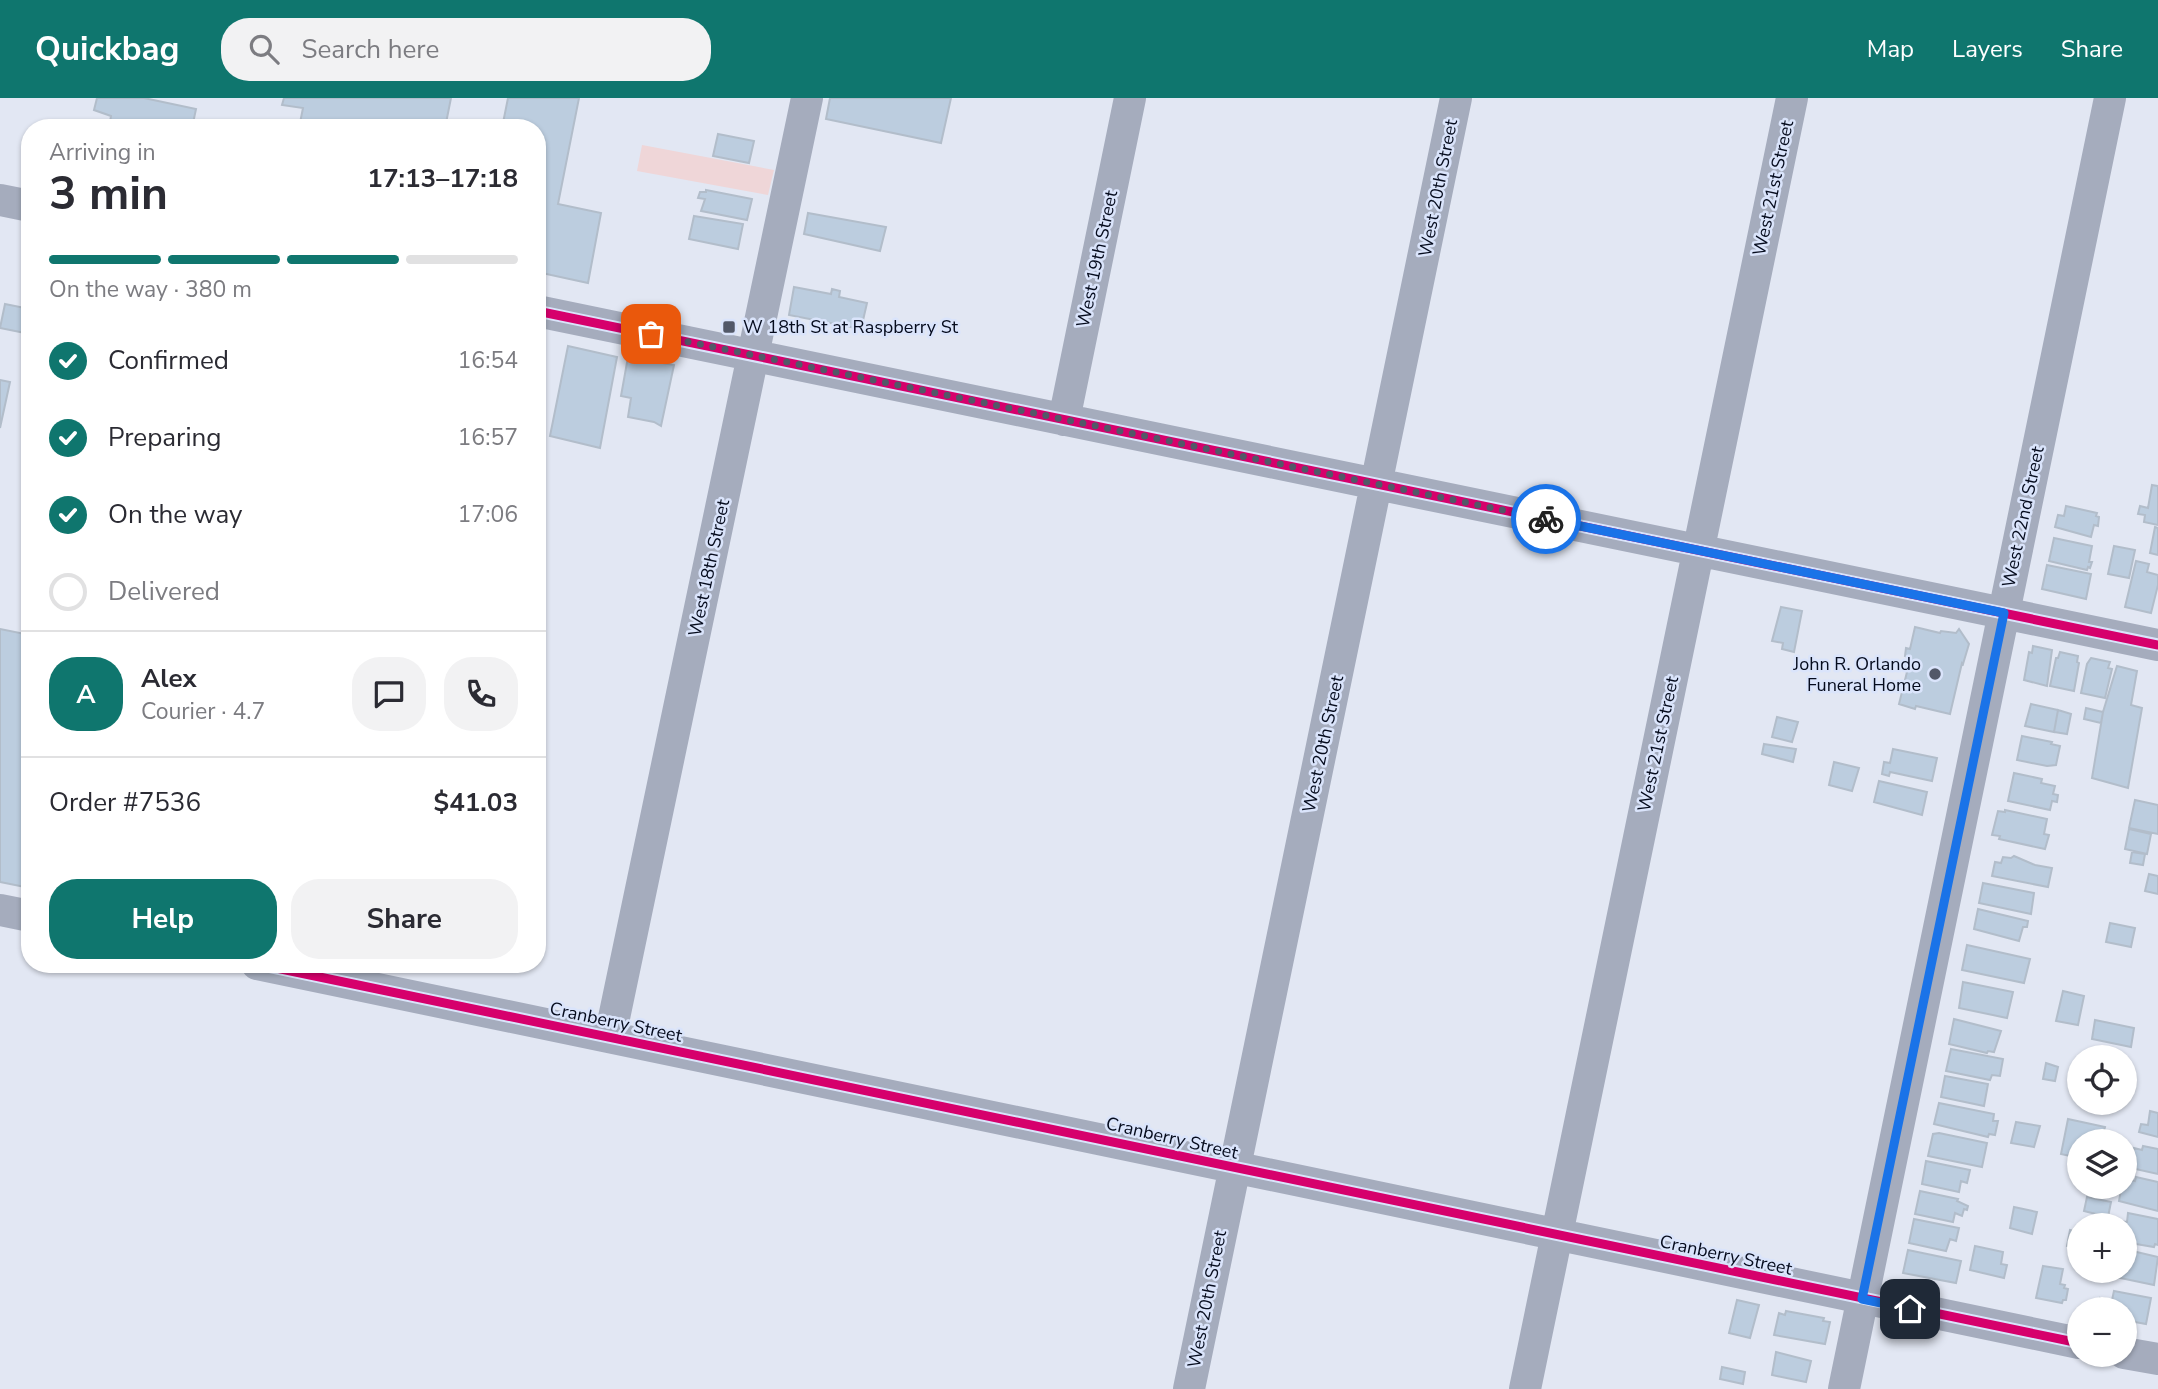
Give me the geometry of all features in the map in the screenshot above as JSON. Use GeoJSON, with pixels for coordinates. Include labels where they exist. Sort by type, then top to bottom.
{"type":"FeatureCollection","features":[{"type":"Feature","properties":{"kind":"street","name":"West 18th Street"},"geometry":{"type":"LineString","coordinates":[[610,1037],[807,98]]}},
{"type":"Feature","properties":{"kind":"street","name":"West 19th Street"},"geometry":{"type":"LineString","coordinates":[[1064,420],[1130,98]]}},
{"type":"Feature","properties":{"kind":"street","name":"West 20th Street"},"geometry":{"type":"LineString","coordinates":[[1189,1389],[1456,98]]}},
{"type":"Feature","properties":{"kind":"street","name":"West 21st Street"},"geometry":{"type":"LineString","coordinates":[[1525,1389],[1791,98]]}},
{"type":"Feature","properties":{"kind":"street","name":"West 22nd Street"},"geometry":{"type":"LineString","coordinates":[[1844,1389],[2110,98]]}},
{"type":"Feature","properties":{"kind":"street"},"geometry":{"type":"LineString","coordinates":[[0,200],[21,204]]}},
{"type":"Feature","properties":{"kind":"street"},"geometry":{"type":"LineString","coordinates":[[546,313],[2158,645]]}},
{"type":"Feature","properties":{"kind":"street"},"geometry":{"type":"LineString","coordinates":[[0,909],[21,914]]}},
{"type":"Feature","properties":{"kind":"street","name":"Cranberry Street"},"geometry":{"type":"LineString","coordinates":[[301,973],[2067,1341]]}},
{"type":"Feature","properties":{"kind":"street"},"geometry":{"type":"LineString","coordinates":[[2137,1355],[2158,1359]]}},
{"type":"Feature","properties":{"kind":"shaded area"},"geometry":{"type":"Polygon","coordinates":[[[642,145],[774,170],[768,195],[637,171],[642,145]]]}},
{"type":"Feature","properties":{"kind":"building"},"geometry":{"type":"Polygon","coordinates":[[[97,98],[144,98],[196,109],[194,119],[110,119],[111,116],[94,110],[97,98]]]}},
{"type":"Feature","properties":{"kind":"building"},"geometry":{"type":"Polygon","coordinates":[[[284,98],[451,98],[447,119],[301,119],[303,108],[282,105],[284,98]]]}},
{"type":"Feature","properties":{"kind":"building"},"geometry":{"type":"Polygon","coordinates":[[[508,98],[579,98],[558,204],[601,213],[588,283],[546,274],[546,119],[504,119],[508,98]]]}},
{"type":"Feature","properties":{"kind":"building"},"geometry":{"type":"Polygon","coordinates":[[[830,98],[951,98],[941,143],[826,119],[830,98]]]}},
{"type":"Feature","properties":{"kind":"building"},"geometry":{"type":"Polygon","coordinates":[[[718,134],[754,141],[749,163],[713,156],[718,134]]]}},
{"type":"Feature","properties":{"kind":"building"},"geometry":{"type":"Polygon","coordinates":[[[706,190],[752,199],[747,220],[701,211],[705,199],[698,198],[700,192],[706,190]]]}},
{"type":"Feature","properties":{"kind":"building"},"geometry":{"type":"Polygon","coordinates":[[[808,213],[886,227],[880,251],[804,234],[808,213]]]}},
{"type":"Feature","properties":{"kind":"building"},"geometry":{"type":"Polygon","coordinates":[[[694,216],[743,224],[738,249],[689,239],[694,216]]]}},
{"type":"Feature","properties":{"kind":"building"},"geometry":{"type":"Polygon","coordinates":[[[794,287],[831,294],[832,289],[840,291],[839,297],[867,303],[861,329],[789,315],[794,287]]]}},
{"type":"Feature","properties":{"kind":"building"},"geometry":{"type":"Polygon","coordinates":[[[5,304],[21,307],[21,332],[0,328],[5,304]]]}},
{"type":"Feature","properties":{"kind":"building"},"geometry":{"type":"Polygon","coordinates":[[[568,346],[617,357],[600,448],[550,436],[568,346]]]}},
{"type":"Feature","properties":{"kind":"building"},"geometry":{"type":"Polygon","coordinates":[[[628,357],[674,365],[661,426],[628,417],[631,398],[621,396],[628,357]]]}},
{"type":"Feature","properties":{"kind":"building"},"geometry":{"type":"Polygon","coordinates":[[[0,380],[10,382],[0,428],[0,380]]]}},
{"type":"Feature","properties":{"kind":"building"},"geometry":{"type":"Polygon","coordinates":[[[2152,485],[2158,486],[2158,525],[2144,522],[2145,515],[2138,514],[2140,506],[2148,508],[2152,485]]]}},
{"type":"Feature","properties":{"kind":"building"},"geometry":{"type":"Polygon","coordinates":[[[2066,506],[2097,513],[2098,526],[2094,525],[2091,537],[2055,527],[2058,515],[2064,516],[2066,506]]]}},
{"type":"Feature","properties":{"kind":"building"},"geometry":{"type":"Polygon","coordinates":[[[2155,527],[2158,528],[2158,555],[2150,553],[2155,527]]]}},
{"type":"Feature","properties":{"kind":"building"},"geometry":{"type":"Polygon","coordinates":[[[2054,538],[2092,546],[2090,568],[2087,570],[2049,561],[2054,538]]]}},
{"type":"Feature","properties":{"kind":"building"},"geometry":{"type":"Polygon","coordinates":[[[2114,546],[2135,550],[2129,578],[2108,574],[2114,546]]]}},
{"type":"Feature","properties":{"kind":"building"},"geometry":{"type":"Polygon","coordinates":[[[2136,561],[2149,564],[2147,572],[2158,575],[2151,613],[2125,607],[2136,561]]]}},
{"type":"Feature","properties":{"kind":"building"},"geometry":{"type":"Polygon","coordinates":[[[2047,565],[2091,574],[2086,599],[2042,589],[2047,565]]]}},
{"type":"Feature","properties":{"kind":"building"},"geometry":{"type":"Polygon","coordinates":[[[1781,607],[1802,611],[1794,652],[1782,649],[1783,643],[1772,641],[1781,607]]]}},
{"type":"Feature","properties":{"kind":"building"},"geometry":{"type":"Polygon","coordinates":[[[1915,627],[1940,633],[1956,633],[1959,629],[1969,644],[1950,714],[1899,704],[1907,672],[1906,648],[1910,649],[1915,627]]]}},
{"type":"Feature","properties":{"kind":"building"},"geometry":{"type":"Polygon","coordinates":[[[0,629],[21,633],[21,886],[0,882],[0,629]]]}},
{"type":"Feature","properties":{"kind":"building"},"geometry":{"type":"Polygon","coordinates":[[[2033,646],[2052,650],[2047,686],[2024,680],[2029,652],[2032,653],[2033,646]]]}},
{"type":"Feature","properties":{"kind":"building"},"geometry":{"type":"Polygon","coordinates":[[[2060,652],[2078,656],[2074,691],[2050,686],[2056,658],[2060,652]]]}},
{"type":"Feature","properties":{"kind":"building"},"geometry":{"type":"Polygon","coordinates":[[[2091,658],[2110,662],[2108,668],[2112,669],[2105,698],[2081,693],[2087,664],[2091,658]]]}},
{"type":"Feature","properties":{"kind":"building"},"geometry":{"type":"Polygon","coordinates":[[[2117,666],[2137,671],[2131,705],[2142,708],[2128,788],[2092,778],[2103,712],[2117,666]]]}},
{"type":"Feature","properties":{"kind":"building"},"geometry":{"type":"Polygon","coordinates":[[[2031,704],[2058,710],[2054,732],[2025,726],[2031,704]]]}},
{"type":"Feature","properties":{"kind":"building"},"geometry":{"type":"Polygon","coordinates":[[[2086,708],[2103,712],[2101,723],[2084,719],[2086,708]]]}},
{"type":"Feature","properties":{"kind":"building"},"geometry":{"type":"Polygon","coordinates":[[[2058,710],[2071,714],[2067,734],[2054,732],[2058,710]]]}},
{"type":"Feature","properties":{"kind":"building"},"geometry":{"type":"Polygon","coordinates":[[[1777,717],[1798,722],[1792,742],[1772,737],[1777,717]]]}},
{"type":"Feature","properties":{"kind":"building"},"geometry":{"type":"Polygon","coordinates":[[[2022,736],[2060,746],[2056,765],[2047,766],[2017,760],[2022,736]]]}},
{"type":"Feature","properties":{"kind":"building"},"geometry":{"type":"Polygon","coordinates":[[[1764,744],[1796,749],[1793,762],[1762,754],[1764,744]]]}},
{"type":"Feature","properties":{"kind":"building"},"geometry":{"type":"Polygon","coordinates":[[[1893,749],[1937,758],[1932,781],[1890,772],[1889,776],[1882,774],[1884,762],[1890,763],[1893,749]]]}},
{"type":"Feature","properties":{"kind":"building"},"geometry":{"type":"Polygon","coordinates":[[[1834,762],[1859,768],[1852,791],[1829,785],[1834,762]]]}},
{"type":"Feature","properties":{"kind":"building"},"geometry":{"type":"Polygon","coordinates":[[[2014,773],[2042,779],[2041,783],[2055,786],[2053,794],[2058,795],[2057,802],[2052,801],[2050,810],[2008,801],[2014,773]]]}},
{"type":"Feature","properties":{"kind":"building"},"geometry":{"type":"Polygon","coordinates":[[[1879,781],[1927,792],[1922,815],[1874,802],[1879,781]]]}},
{"type":"Feature","properties":{"kind":"building"},"geometry":{"type":"Polygon","coordinates":[[[2135,800],[2158,805],[2158,834],[2129,828],[2135,800]]]}},
{"type":"Feature","properties":{"kind":"building"},"geometry":{"type":"Polygon","coordinates":[[[2005,810],[2047,819],[2044,834],[2049,835],[2045,849],[1992,835],[1998,811],[2005,810]]]}},
{"type":"Feature","properties":{"kind":"building"},"geometry":{"type":"Polygon","coordinates":[[[2129,829],[2151,834],[2147,854],[2125,849],[2129,829]]]}},
{"type":"Feature","properties":{"kind":"building"},"geometry":{"type":"Polygon","coordinates":[[[2132,852],[2145,854],[2143,865],[2130,863],[2132,852]]]}},
{"type":"Feature","properties":{"kind":"building"},"geometry":{"type":"Polygon","coordinates":[[[2014,856],[2035,865],[2052,868],[2048,887],[1992,876],[1995,862],[2001,863],[2003,857],[2014,856]]]}},
{"type":"Feature","properties":{"kind":"building"},"geometry":{"type":"Polygon","coordinates":[[[2149,874],[2158,876],[2158,894],[2145,891],[2149,874]]]}},
{"type":"Feature","properties":{"kind":"building"},"geometry":{"type":"Polygon","coordinates":[[[1983,883],[2034,893],[2031,914],[1979,903],[1983,883]]]}},
{"type":"Feature","properties":{"kind":"building"},"geometry":{"type":"Polygon","coordinates":[[[1978,909],[2028,921],[2027,927],[2023,927],[2019,941],[1974,929],[1978,909]]]}},
{"type":"Feature","properties":{"kind":"building"},"geometry":{"type":"Polygon","coordinates":[[[2110,923],[2135,928],[2131,947],[2106,942],[2110,923]]]}},
{"type":"Feature","properties":{"kind":"building"},"geometry":{"type":"Polygon","coordinates":[[[1967,945],[2030,959],[2024,983],[1962,970],[1967,945]]]}},
{"type":"Feature","properties":{"kind":"building"},"geometry":{"type":"Polygon","coordinates":[[[1963,982],[2013,992],[2007,1018],[1959,1008],[1963,982]]]}},
{"type":"Feature","properties":{"kind":"building"},"geometry":{"type":"Polygon","coordinates":[[[2063,991],[2084,996],[2078,1025],[2056,1021],[2063,991]]]}},
{"type":"Feature","properties":{"kind":"building"},"geometry":{"type":"Polygon","coordinates":[[[1954,1019],[2001,1031],[1994,1052],[1987,1053],[1949,1044],[1954,1019]]]}},
{"type":"Feature","properties":{"kind":"building"},"geometry":{"type":"Polygon","coordinates":[[[2095,1020],[2134,1028],[2131,1045],[2092,1039],[2095,1020]]]}},
{"type":"Feature","properties":{"kind":"building"},"geometry":{"type":"Polygon","coordinates":[[[1951,1049],[2003,1059],[2000,1076],[1992,1075],[1990,1080],[1946,1071],[1951,1049]]]}},
{"type":"Feature","properties":{"kind":"building"},"geometry":{"type":"Polygon","coordinates":[[[2046,1063],[2058,1067],[2055,1081],[2043,1079],[2046,1063]]]}},
{"type":"Feature","properties":{"kind":"building"},"geometry":{"type":"Polygon","coordinates":[[[1945,1076],[1988,1084],[1984,1106],[1941,1097],[1945,1076]]]}},
{"type":"Feature","properties":{"kind":"building"},"geometry":{"type":"Polygon","coordinates":[[[1939,1103],[1994,1114],[1993,1121],[1998,1121],[1995,1135],[1989,1134],[1988,1137],[1934,1124],[1939,1103]]]}},
{"type":"Feature","properties":{"kind":"building"},"geometry":{"type":"Polygon","coordinates":[[[2150,1111],[2158,1113],[2158,1137],[2139,1132],[2141,1124],[2148,1125],[2150,1111]]]}},
{"type":"Feature","properties":{"kind":"building"},"geometry":{"type":"Polygon","coordinates":[[[2068,1119],[2105,1127],[2067,1129],[2067,1155],[2061,1154],[2068,1119]]]}},
{"type":"Feature","properties":{"kind":"building"},"geometry":{"type":"Polygon","coordinates":[[[2016,1122],[2040,1126],[2034,1147],[2011,1143],[2016,1122]]]}},
{"type":"Feature","properties":{"kind":"building"},"geometry":{"type":"Polygon","coordinates":[[[1933,1134],[1987,1143],[1982,1167],[1928,1156],[1933,1134]]]}},
{"type":"Feature","properties":{"kind":"building"},"geometry":{"type":"Polygon","coordinates":[[[2143,1146],[2158,1149],[2158,1174],[2137,1169],[2137,1149],[2142,1150],[2143,1146]]]}},
{"type":"Feature","properties":{"kind":"building"},"geometry":{"type":"Polygon","coordinates":[[[1926,1161],[1970,1170],[1967,1183],[1961,1181],[1959,1192],[1922,1184],[1926,1161]]]}},
{"type":"Feature","properties":{"kind":"building"},"geometry":{"type":"Polygon","coordinates":[[[2137,1177],[2158,1182],[2158,1211],[2119,1201],[2137,1199],[2137,1177]]]}},
{"type":"Feature","properties":{"kind":"building"},"geometry":{"type":"Polygon","coordinates":[[[1920,1191],[1958,1199],[1957,1201],[1968,1206],[1967,1210],[1964,1209],[1962,1216],[1955,1213],[1953,1222],[1915,1214],[1920,1191]]]}},
{"type":"Feature","properties":{"kind":"building"},"geometry":{"type":"Polygon","coordinates":[[[2087,1199],[2111,1202],[2109,1213],[2084,1211],[2087,1199]]]}},
{"type":"Feature","properties":{"kind":"building"},"geometry":{"type":"Polygon","coordinates":[[[2014,1207],[2037,1212],[2032,1234],[2010,1228],[2014,1207]]]}},
{"type":"Feature","properties":{"kind":"building"},"geometry":{"type":"Polygon","coordinates":[[[2137,1215],[2158,1219],[2158,1245],[2155,1244],[2154,1247],[2137,1244],[2137,1215]]]}},
{"type":"Feature","properties":{"kind":"building"},"geometry":{"type":"Polygon","coordinates":[[[1914,1219],[1959,1228],[1956,1241],[1950,1239],[1946,1251],[1909,1243],[1914,1219]]]}},
{"type":"Feature","properties":{"kind":"building"},"geometry":{"type":"Polygon","coordinates":[[[1975,1246],[2003,1252],[2001,1264],[2007,1265],[2004,1278],[1970,1270],[1975,1246]]]}},
{"type":"Feature","properties":{"kind":"building"},"geometry":{"type":"Polygon","coordinates":[[[1908,1250],[1961,1261],[1956,1283],[1903,1273],[1908,1250]]]}},
{"type":"Feature","properties":{"kind":"building"},"geometry":{"type":"Polygon","coordinates":[[[2137,1252],[2158,1257],[2154,1285],[2137,1281],[2137,1252]]]}},
{"type":"Feature","properties":{"kind":"building"},"geometry":{"type":"Polygon","coordinates":[[[2043,1266],[2063,1269],[2060,1284],[2068,1289],[2066,1300],[2062,1303],[2036,1298],[2043,1266]]]}},
{"type":"Feature","properties":{"kind":"building"},"geometry":{"type":"Polygon","coordinates":[[[2114,1291],[2151,1298],[2146,1324],[2137,1322],[2137,1297],[2113,1297],[2114,1291]]]}},
{"type":"Feature","properties":{"kind":"building"},"geometry":{"type":"Polygon","coordinates":[[[1737,1300],[1759,1305],[1750,1338],[1729,1333],[1737,1300]]]}},
{"type":"Feature","properties":{"kind":"building"},"geometry":{"type":"Polygon","coordinates":[[[1786,1311],[1824,1318],[1823,1321],[1830,1322],[1825,1344],[1774,1335],[1779,1313],[1785,1315],[1786,1311]]]}},
{"type":"Feature","properties":{"kind":"building"},"geometry":{"type":"Polygon","coordinates":[[[1776,1352],[1811,1361],[1806,1382],[1772,1375],[1776,1352]]]}},
{"type":"Feature","properties":{"kind":"building"},"geometry":{"type":"Polygon","coordinates":[[[1722,1367],[1745,1372],[1743,1384],[1720,1379],[1722,1367]]]}},
{"type":"Feature","properties":{"kind":"cycle path"},"geometry":{"type":"LineString","coordinates":[[546,313],[2158,645]]}},
{"type":"Feature","properties":{"kind":"cycle path"},"geometry":{"type":"LineString","coordinates":[[300,973],[2067,1341]]}},
{"type":"Feature","properties":{"kind":"way so far"},"geometry":{"type":"LineString","coordinates":[[651,334],[1546,519]]}},
{"type":"Feature","properties":{"kind":"place","name":"W 18th St at Raspberry St"},"geometry":{"type":"Point","coordinates":[729,327]}},
{"type":"Feature","properties":{"kind":"place","name":"John R. Orlando Funeral Home"},"geometry":{"type":"Point","coordinates":[1935,674]}},
{"type":"Feature","properties":{"kind":"route"},"geometry":{"type":"LineString","coordinates":[[1546,519],[2004,613],[1862,1299],[1910,1309]]}}]}
